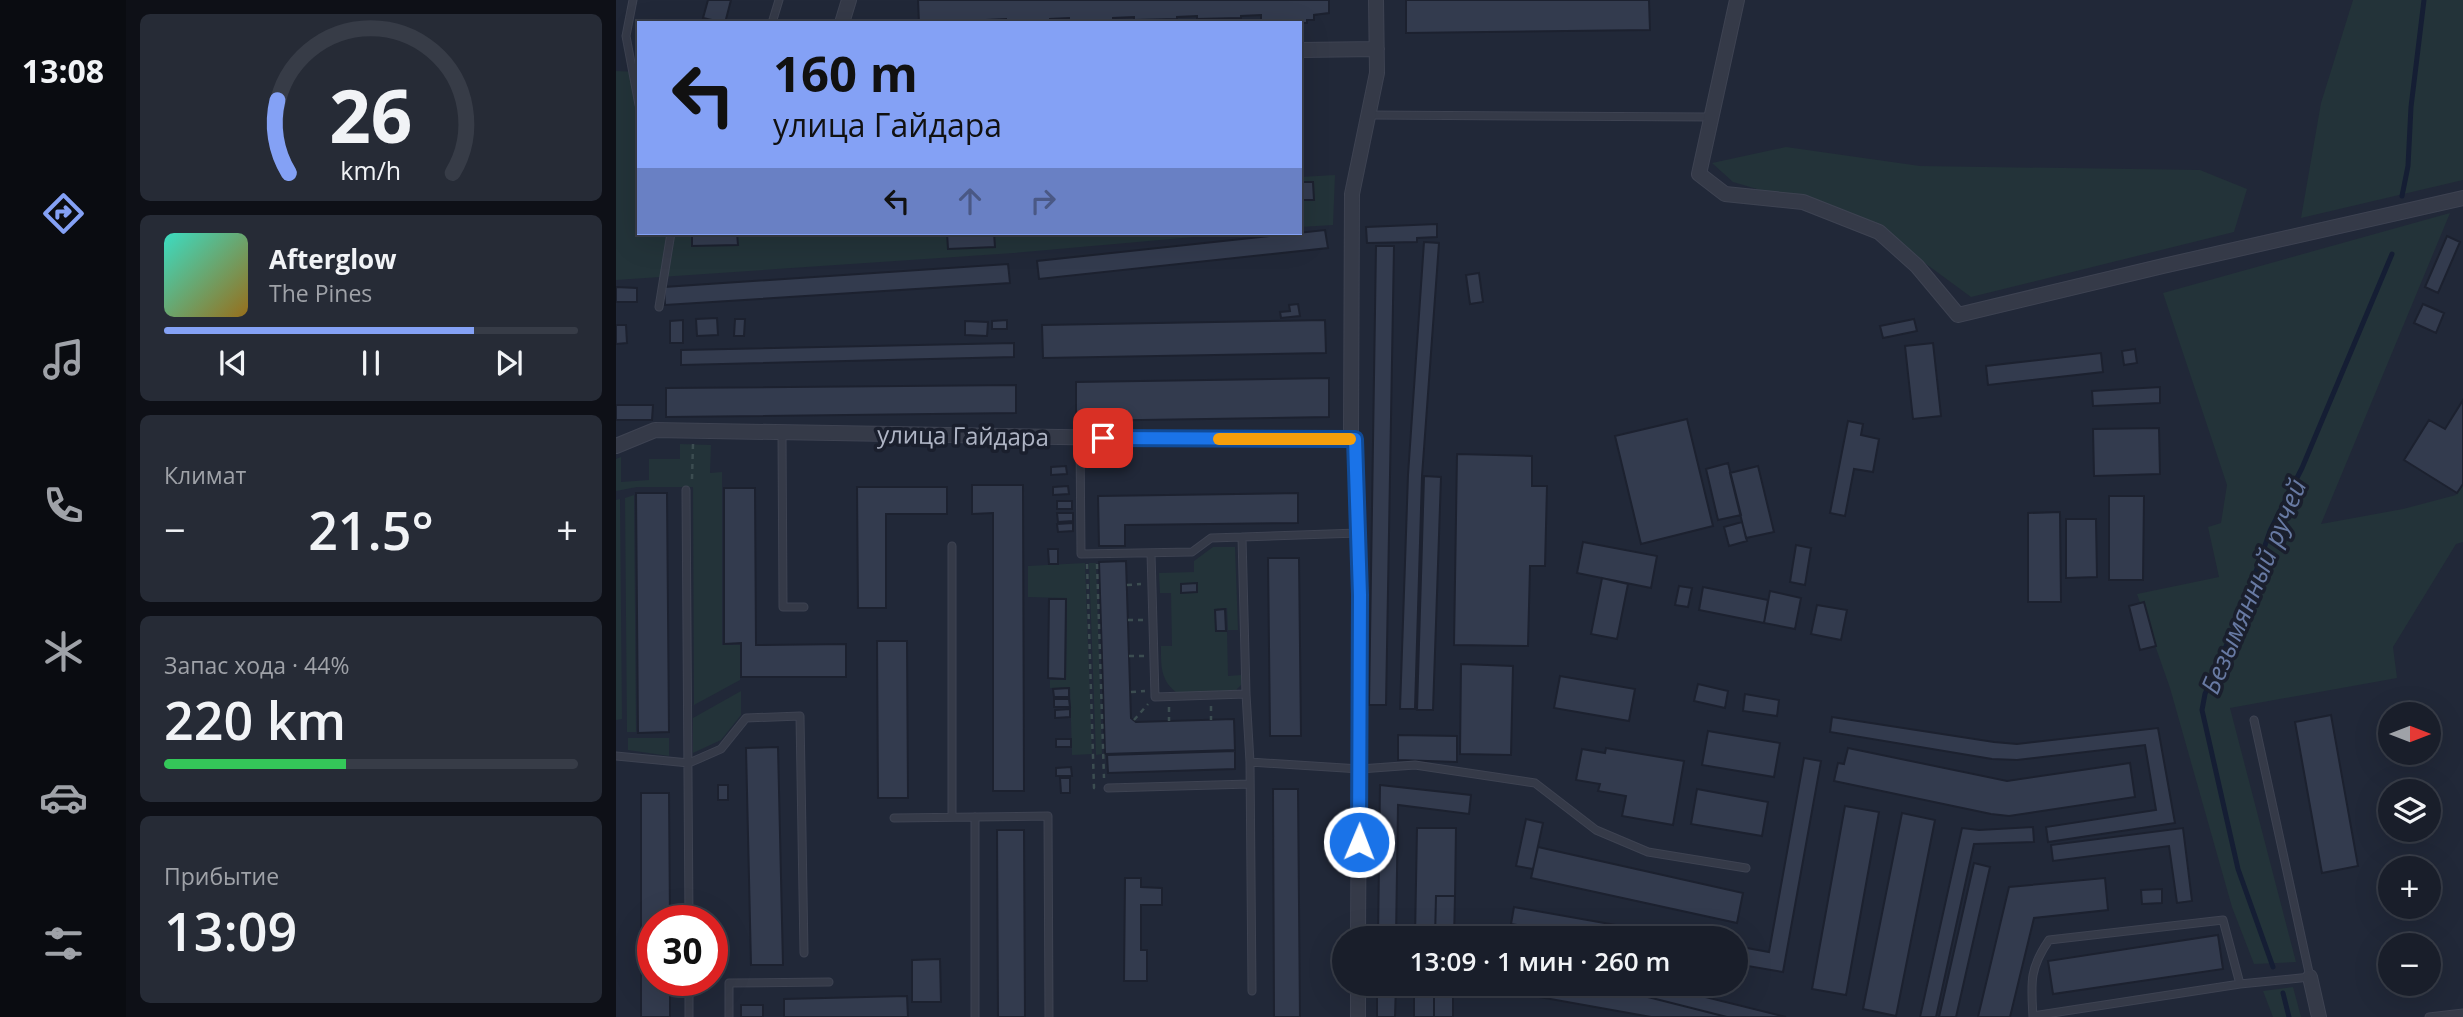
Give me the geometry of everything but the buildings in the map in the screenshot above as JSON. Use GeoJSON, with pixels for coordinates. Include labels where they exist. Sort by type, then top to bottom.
{"type":"FeatureCollection","features":[{"type":"Feature","properties":{"kind":"street"},"geometry":{"type":"LineString","coordinates":[[843,21],[849,0]]}},
{"type":"Feature","properties":{"kind":"street"},"geometry":{"type":"LineString","coordinates":[[1358,926],[1360,769],[1358,533],[1353,439],[1352,194],[1377,73],[1376,0]]}},
{"type":"Feature","properties":{"kind":"street"},"geometry":{"type":"LineString","coordinates":[[1737,0],[1699,174],[1725,194],[1803,202],[1879,232],[1917,266],[1958,315],[2463,198]]}},
{"type":"Feature","properties":{"kind":"street"},"geometry":{"type":"LineString","coordinates":[[1302,50],[1377,49]]}},
{"type":"Feature","properties":{"kind":"street","name":"улица Гайдара"},"geometry":{"type":"LineString","coordinates":[[616,446],[655,430],[1080,438],[1353,439]]}},
{"type":"Feature","properties":{"kind":"street"},"geometry":{"type":"LineString","coordinates":[[2310,977],[2319,1017]]}},
{"type":"Feature","properties":{"kind":"street"},"geometry":{"type":"LineString","coordinates":[[1358,996],[1358,1017]]}},
{"type":"Feature","properties":{"kind":"lane"},"geometry":{"type":"LineString","coordinates":[[633,0],[626,36],[637,94]]}},
{"type":"Feature","properties":{"kind":"lane"},"geometry":{"type":"LineString","coordinates":[[773,21],[779,0]]}},
{"type":"Feature","properties":{"kind":"lane"},"geometry":{"type":"LineString","coordinates":[[1368,115],[1711,117]]}},
{"type":"Feature","properties":{"kind":"lane"},"geometry":{"type":"LineString","coordinates":[[659,307],[671,235]]}},
{"type":"Feature","properties":{"kind":"lane"},"geometry":{"type":"LineString","coordinates":[[782,431],[783,607],[804,607]]}},
{"type":"Feature","properties":{"kind":"lane"},"geometry":{"type":"LineString","coordinates":[[1080,438],[1081,554],[1192,552],[1211,538],[1358,533]]}},
{"type":"Feature","properties":{"kind":"lane"},"geometry":{"type":"LineString","coordinates":[[686,490],[689,905]]}},
{"type":"Feature","properties":{"kind":"lane"},"geometry":{"type":"LineString","coordinates":[[1242,537],[1245,694],[1250,762],[1252,990]]}},
{"type":"Feature","properties":{"kind":"lane"},"geometry":{"type":"LineString","coordinates":[[951,546],[952,817]]}},
{"type":"Feature","properties":{"kind":"lane"},"geometry":{"type":"LineString","coordinates":[[1151,553],[1155,697],[1245,694]]}},
{"type":"Feature","properties":{"kind":"lane"},"geometry":{"type":"LineString","coordinates":[[616,755],[689,763],[721,749],[746,718],[800,716],[804,953]]}},
{"type":"Feature","properties":{"kind":"lane"},"geometry":{"type":"LineString","coordinates":[[2239,984],[2223,920],[2049,940],[2036,958],[2031,983],[2033,1017],[2239,984],[2310,977],[2254,720]]}},
{"type":"Feature","properties":{"kind":"lane"},"geometry":{"type":"LineString","coordinates":[[1250,762],[1360,769],[1415,765],[1535,783],[1596,830],[1648,852],[1746,868]]}},
{"type":"Feature","properties":{"kind":"lane"},"geometry":{"type":"LineString","coordinates":[[1106,788],[1250,784]]}},
{"type":"Feature","properties":{"kind":"lane"},"geometry":{"type":"LineString","coordinates":[[894,818],[1048,816],[1049,1017]]}},
{"type":"Feature","properties":{"kind":"lane"},"geometry":{"type":"LineString","coordinates":[[975,817],[975,1017]]}},
{"type":"Feature","properties":{"kind":"lane"},"geometry":{"type":"LineString","coordinates":[[729,1017],[729,983],[829,982]]}},
{"type":"Feature","properties":{"kind":"lane"},"geometry":{"type":"LineString","coordinates":[[689,996],[689,1017]]}},
{"type":"Feature","properties":{"kind":"lane"},"geometry":{"type":"LineString","coordinates":[[2433,1017],[2463,1013]]}},
{"type":"Feature","properties":{"kind":"path"},"geometry":{"type":"LineString","coordinates":[[686,490],[694,470],[693,430]]}},
{"type":"Feature","properties":{"kind":"path"},"geometry":{"type":"LineString","coordinates":[[1087,554],[1094,788]]}},
{"type":"Feature","properties":{"kind":"path"},"geometry":{"type":"LineString","coordinates":[[1097,554],[1106,788]]}},
{"type":"Feature","properties":{"kind":"path"},"geometry":{"type":"LineString","coordinates":[[1134,720],[1155,697]]}},
{"type":"Feature","properties":{"kind":"shaded area"},"geometry":{"type":"Polygon","coordinates":[[[2353,0],[2463,0],[2463,180],[2301,218],[2321,103],[2353,0]]]}},
{"type":"Feature","properties":{"kind":"shaded area"},"geometry":{"type":"Polygon","coordinates":[[[616,71],[637,72],[637,235],[1216,235],[1014,253],[616,280],[616,71]]]}},
{"type":"Feature","properties":{"kind":"shaded area"},"geometry":{"type":"Polygon","coordinates":[[[1786,147],[1920,166],[2200,170],[2247,189],[2234,232],[1971,297],[1869,222],[1733,182],[1712,163],[1786,147]]]}},
{"type":"Feature","properties":{"kind":"shaded area"},"geometry":{"type":"Polygon","coordinates":[[[1335,175],[1333,225],[1302,227],[1302,177],[1335,175]]]}},
{"type":"Feature","properties":{"kind":"shaded area"},"geometry":{"type":"Polygon","coordinates":[[[2450,213],[2321,524],[2403,509],[2456,495],[2463,485],[2463,542],[2456,544],[2393,647],[2397,678],[2230,708],[2296,962],[2254,964],[2232,907],[2170,688],[2137,594],[2219,577],[2208,527],[2221,523],[2227,485],[2163,293],[2450,213]]]}},
{"type":"Feature","properties":{"kind":"shaded area"},"geometry":{"type":"Polygon","coordinates":[[[680,444],[711,445],[710,473],[722,472],[722,645],[740,645],[740,680],[694,705],[693,487],[637,487],[616,491],[616,459],[621,457],[621,482],[649,480],[649,459],[680,459],[680,444]]]}},
{"type":"Feature","properties":{"kind":"shaded area"},"geometry":{"type":"Polygon","coordinates":[[[634,495],[636,732],[627,732],[625,498],[634,495]]]}},
{"type":"Feature","properties":{"kind":"shaded area"},"geometry":{"type":"Polygon","coordinates":[[[620,499],[622,719],[616,720],[616,500],[620,499]]]}},
{"type":"Feature","properties":{"kind":"shaded area"},"geometry":{"type":"Polygon","coordinates":[[[1213,547],[1235,547],[1238,630],[1228,630],[1227,608],[1215,609],[1215,631],[1227,631],[1228,676],[1241,675],[1241,685],[1235,691],[1177,693],[1164,678],[1162,666],[1161,646],[1172,646],[1171,593],[1160,593],[1159,573],[1194,572],[1194,561],[1213,547]]]}},
{"type":"Feature","properties":{"kind":"shaded area"},"geometry":{"type":"Polygon","coordinates":[[[1085,563],[1092,754],[1072,755],[1070,687],[1050,688],[1050,680],[1066,680],[1067,598],[1028,597],[1028,566],[1085,563]]]}},
{"type":"Feature","properties":{"kind":"shaded area"},"geometry":{"type":"Polygon","coordinates":[[[1089,563],[1096,563],[1102,754],[1096,755],[1089,563]]]}},
{"type":"Feature","properties":{"kind":"shaded area"},"geometry":{"type":"Polygon","coordinates":[[[741,691],[741,715],[721,740],[693,753],[693,718],[741,691]]]}},
{"type":"Feature","properties":{"kind":"shaded area"},"geometry":{"type":"Polygon","coordinates":[[[628,738],[669,738],[669,756],[628,750],[628,738]]]}},
{"type":"Feature","properties":{"kind":"shaded area"},"geometry":{"type":"Polygon","coordinates":[[[2293,987],[2301,1017],[2273,1017],[2263,991],[2293,987]]]}},
{"type":"Feature","properties":{"kind":"waterway","name":"Безымянный ручей"},"geometry":{"type":"LineString","coordinates":[[2402,196],[2408,166],[2411,107],[2424,0]]}},
{"type":"Feature","properties":{"kind":"waterway","name":"Безымянный ручей"},"geometry":{"type":"LineString","coordinates":[[2273,967],[2238,869],[2202,710],[2205,694],[2245,603],[2270,531],[2302,468],[2392,254]]}},
{"type":"Feature","properties":{"kind":"waterway"},"geometry":{"type":"LineString","coordinates":[[2283,993],[2289,1017]]}},
{"type":"Feature","properties":{"kind":"slow traffic"},"geometry":{"type":"LineString","coordinates":[[1219,439],[1350,439]]}},
{"type":"Feature","properties":{"kind":"route"},"geometry":{"type":"LineString","coordinates":[[1103,438],[1355,439],[1360,595],[1359,842]]}}]}
